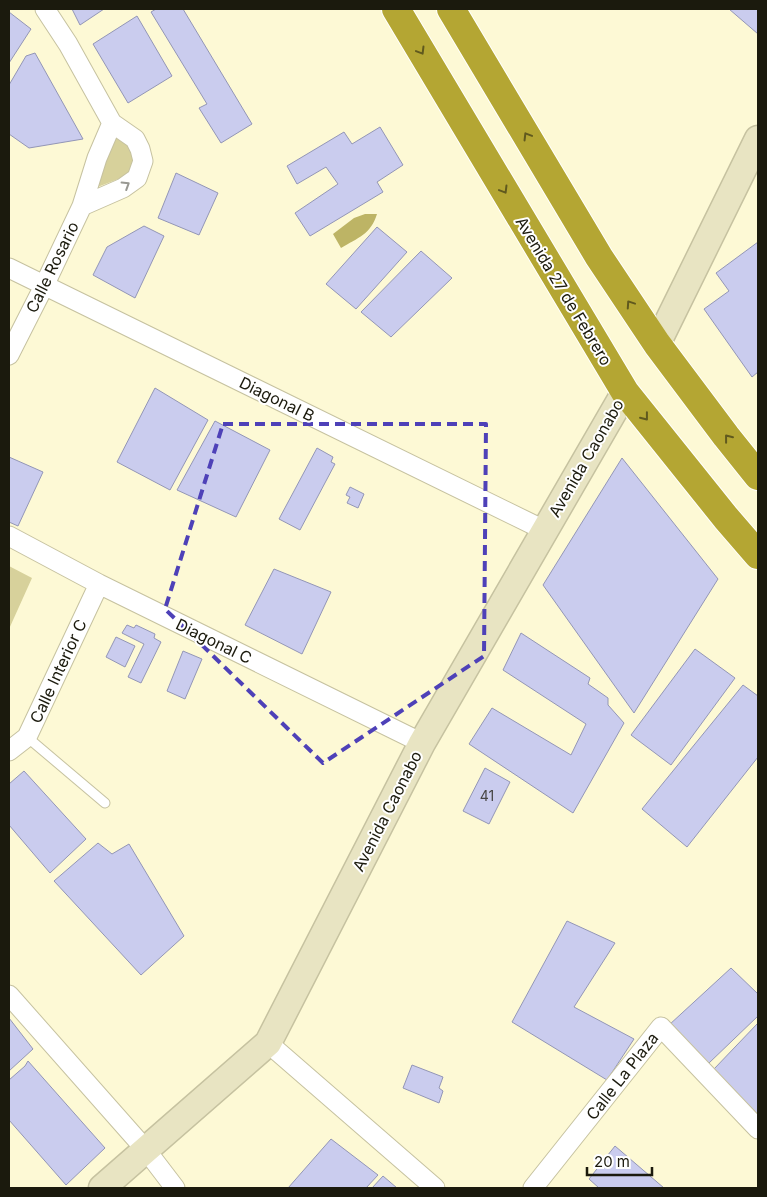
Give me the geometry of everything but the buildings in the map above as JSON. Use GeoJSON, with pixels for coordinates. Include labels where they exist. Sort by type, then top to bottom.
{"type":"FeatureCollection","features":[{"type":"Feature","properties":{"kind":"highway","name":"Avenida 27 de Febrero"},"geometry":{"type":"LineString","coordinates":[[396,9],[625,392],[758,555]]}},
{"type":"Feature","properties":{"kind":"highway"},"geometry":{"type":"LineString","coordinates":[[451,9],[599,257],[657,344],[758,476]]}},
{"type":"Feature","properties":{"kind":"street"},"geometry":{"type":"LineString","coordinates":[[45,9],[68,44],[112,123],[135,139],[143,161],[137,178],[124,188],[82,206]]}},
{"type":"Feature","properties":{"kind":"street"},"geometry":{"type":"LineString","coordinates":[[82,206],[97,158],[112,123]]}},
{"type":"Feature","properties":{"kind":"street"},"geometry":{"type":"LineString","coordinates":[[657,344],[758,140]]}},
{"type":"Feature","properties":{"kind":"street","name":"Calle Rosario"},"geometry":{"type":"LineString","coordinates":[[9,355],[82,206]]}},
{"type":"Feature","properties":{"kind":"street","name":"Diagonal B"},"geometry":{"type":"LineString","coordinates":[[9,268],[544,530]]}},
{"type":"Feature","properties":{"kind":"street","name":"Avenida Caonabo"},"geometry":{"type":"LineString","coordinates":[[102,1188],[268,1043],[422,743],[625,392]]}},
{"type":"Feature","properties":{"kind":"street","name":"Diagonal C"},"geometry":{"type":"LineString","coordinates":[[9,536],[99,584],[422,743]]}},
{"type":"Feature","properties":{"kind":"street","name":"Calle Interior C"},"geometry":{"type":"LineString","coordinates":[[9,751],[27,737],[99,584]]}},
{"type":"Feature","properties":{"kind":"street"},"geometry":{"type":"LineString","coordinates":[[9,995],[146,1150],[175,1188]]}},
{"type":"Feature","properties":{"kind":"street","name":"Calle La Plaza"},"geometry":{"type":"LineString","coordinates":[[533,1188],[661,1027],[758,1129]]}},
{"type":"Feature","properties":{"kind":"street"},"geometry":{"type":"LineString","coordinates":[[268,1043],[435,1188]]}},
{"type":"Feature","properties":{"kind":"lane"},"geometry":{"type":"LineString","coordinates":[[27,737],[105,803]]}},
{"type":"Feature","properties":{"kind":"highlighted area"},"geometry":{"type":"Polygon","coordinates":[[[223,424],[486,424],[484,656],[323,763],[165,609],[223,424]]]}},
{"type":"Feature","properties":{"kind":"shaded area"},"geometry":{"type":"Polygon","coordinates":[[[112,135],[129,143],[135,157],[131,174],[95,188],[112,135]]]}},
{"type":"Feature","properties":{"kind":"shaded area"},"geometry":{"type":"Polygon","coordinates":[[[365,214],[377,214],[371,226],[363,235],[341,248],[333,234],[354,218],[365,214]]]}},
{"type":"Feature","properties":{"kind":"shaded area"},"geometry":{"type":"Polygon","coordinates":[[[9,566],[32,578],[9,629],[9,566]]]}}]}
